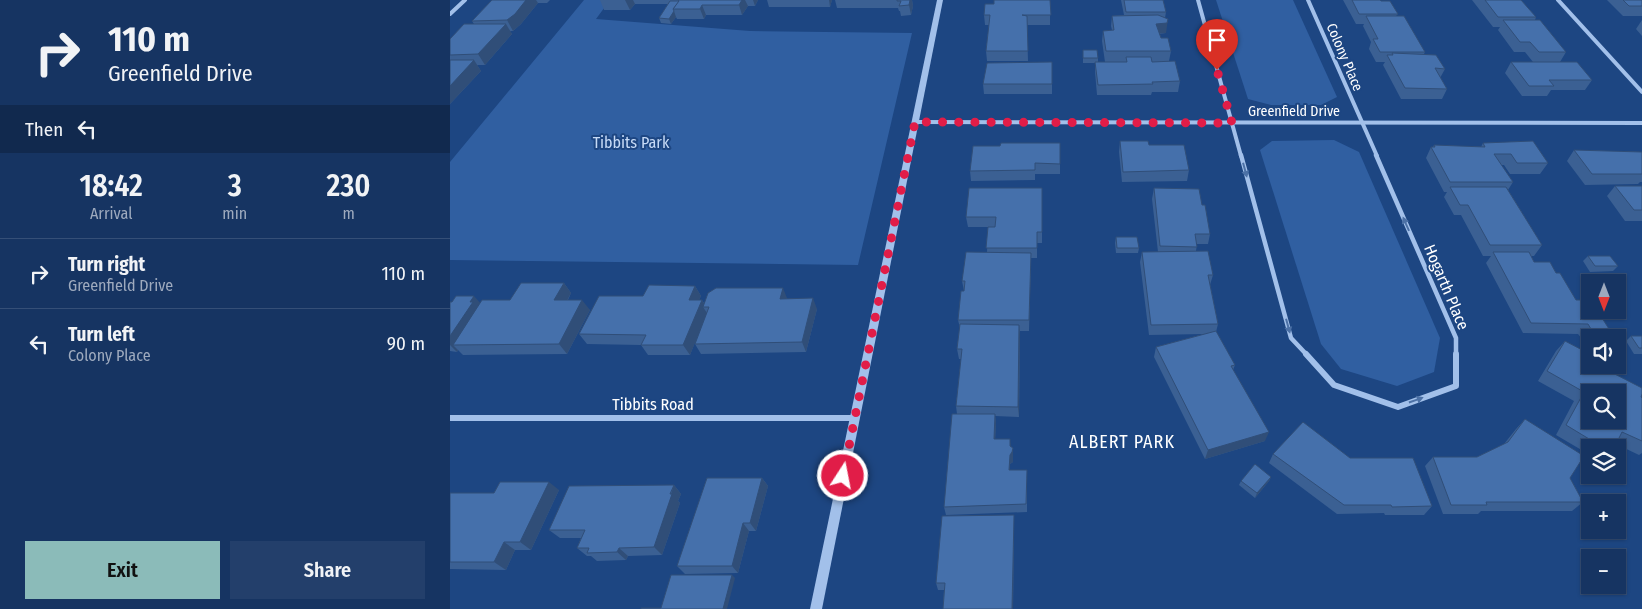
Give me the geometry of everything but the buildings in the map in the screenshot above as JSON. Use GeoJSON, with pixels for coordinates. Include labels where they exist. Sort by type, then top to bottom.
{"type":"FeatureCollection","features":[{"type":"Feature","properties":{"kind":"street"},"geometry":{"type":"LineString","coordinates":[[450,14],[465,0]]}},
{"type":"Feature","properties":{"kind":"street"},"geometry":{"type":"LineString","coordinates":[[816,609],[940,0]]}},
{"type":"Feature","properties":{"kind":"street"},"geometry":{"type":"LineString","coordinates":[[1198,0],[1232,123]]}},
{"type":"Feature","properties":{"kind":"street","name":"Colony Place"},"geometry":{"type":"LineString","coordinates":[[1308,0],[1360,122]]}},
{"type":"Feature","properties":{"kind":"street"},"geometry":{"type":"LineString","coordinates":[[1558,0],[1642,92]]}},
{"type":"Feature","properties":{"kind":"street","name":"Greenfield Drive"},"geometry":{"type":"LineString","coordinates":[[915,122],[1642,123]]}},
{"type":"Feature","properties":{"kind":"street","name":"Hogarth Place"},"geometry":{"type":"LineString","coordinates":[[1232,123],[1291,338],[1334,385],[1398,406],[1456,386],[1456,338],[1360,122]]}},
{"type":"Feature","properties":{"kind":"street","name":"Tibbits Road"},"geometry":{"type":"LineString","coordinates":[[450,418],[855,418]]}},
{"type":"Feature","properties":{"kind":"green space","name":"Tibbits Park"},"geometry":{"type":"Polygon","coordinates":[[[584,0],[610,0],[596,19],[750,31],[912,33],[858,265],[450,260],[450,162],[584,0]]]}},
{"type":"Feature","properties":{"kind":"green space"},"geometry":{"type":"Polygon","coordinates":[[[1216,0],[1293,0],[1337,97],[1321,105],[1271,105],[1248,99],[1216,0]]]}},
{"type":"Feature","properties":{"kind":"green space"},"geometry":{"type":"Polygon","coordinates":[[[1334,140],[1359,152],[1440,338],[1434,372],[1397,386],[1341,369],[1321,344],[1260,150],[1272,141],[1334,140]]]}},
{"type":"Feature","properties":{"kind":"district","name":"ALBERT PARK"},"geometry":{"type":"Point","coordinates":[1122,442]}},
{"type":"Feature","properties":{"kind":"route"},"geometry":{"type":"LineString","coordinates":[[843,476],[915,122],[1232,123],[1217,70]]}}]}
